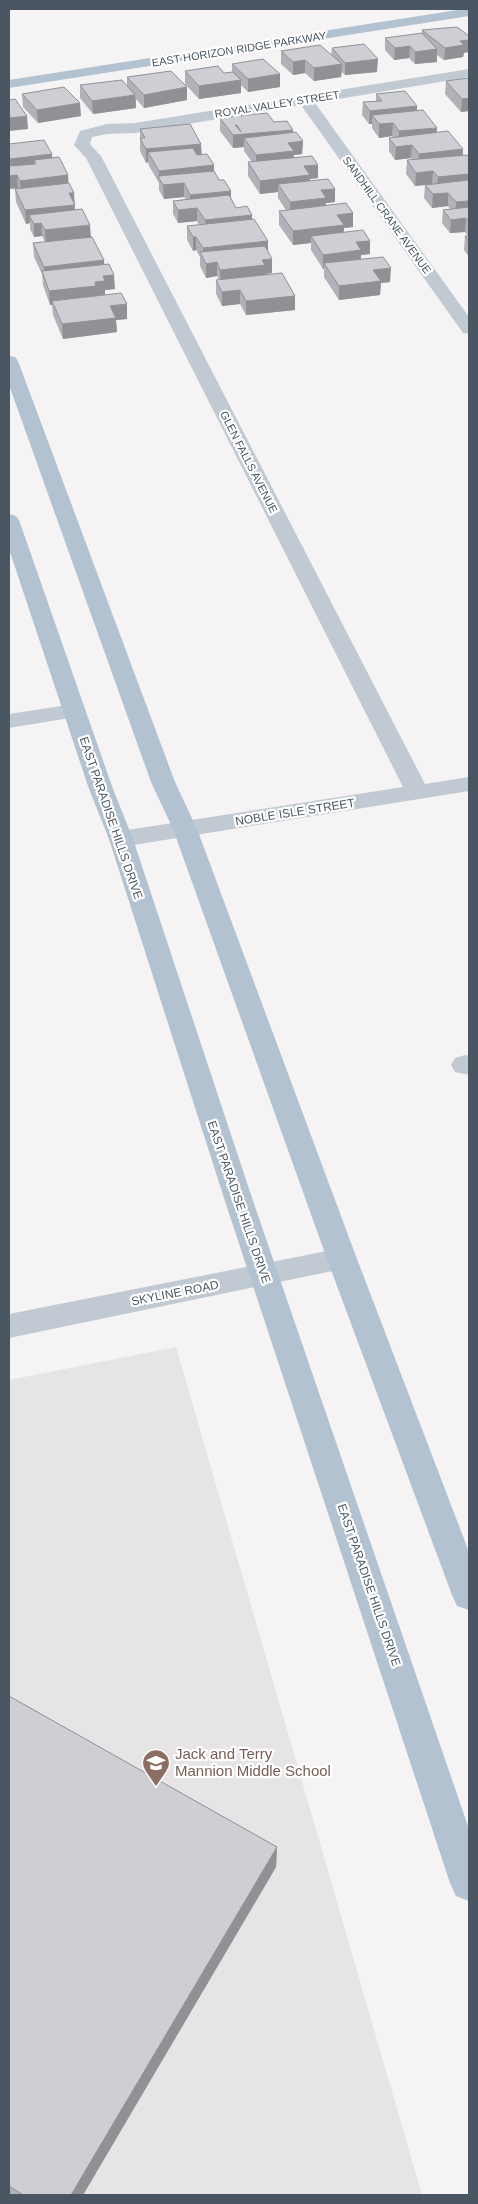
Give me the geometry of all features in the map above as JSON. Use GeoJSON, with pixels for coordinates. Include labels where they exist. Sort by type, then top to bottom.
{"type":"FeatureCollection","features":[{"type":"Feature","properties":{"kind":"main road","name":"EAST HORIZON RIDGE PARKWAY"},"geometry":{"type":"LineString","coordinates":[[9,84],[469,12]]}},
{"type":"Feature","properties":{"kind":"main road","name":"EAST HORIZON RIDGE PARKWAY"},"geometry":{"type":"LineString","coordinates":[[9,75],[58,63],[302,24]]}},
{"type":"Feature","properties":{"kind":"main road"},"geometry":{"type":"LineString","coordinates":[[9,361],[163,782],[185,829],[342,1260],[469,1595]]}},
{"type":"Feature","properties":{"kind":"main road","name":"EAST PARADISE HILLS DRIVE"},"geometry":{"type":"LineString","coordinates":[[11,532],[121,840],[264,1275],[469,1883]]}},
{"type":"Feature","properties":{"kind":"street","name":"ROYAL VALLEY STREET"},"geometry":{"type":"LineString","coordinates":[[85,134],[107,129],[134,128],[469,73]]}},
{"type":"Feature","properties":{"kind":"street","name":"SANDHILL CRANE AVENUE"},"geometry":{"type":"LineString","coordinates":[[305,100],[469,330]]}},
{"type":"Feature","properties":{"kind":"street","name":"GLEN FALLS AVENUE"},"geometry":{"type":"LineString","coordinates":[[85,134],[82,145],[93,156],[417,792]]}},
{"type":"Feature","properties":{"kind":"street"},"geometry":{"type":"LineString","coordinates":[[9,721],[74,711]]}},
{"type":"Feature","properties":{"kind":"street","name":"NOBLE ISLE STREET"},"geometry":{"type":"LineString","coordinates":[[121,840],[469,784]]}},
{"type":"Feature","properties":{"kind":"street","name":"SKYLINE ROAD"},"geometry":{"type":"LineString","coordinates":[[9,1326],[342,1260]]}},
{"type":"Feature","properties":{"kind":"shaded area","name":"Jack and Terry Mannion Middle School"},"geometry":{"type":"Polygon","coordinates":[[[176,1347],[422,2195],[9,2195],[9,1380],[176,1347]]]}},
{"type":"Feature","properties":{"kind":"building"},"geometry":{"type":"Polygon","coordinates":[[[457,27],[469,36],[469,40],[460,41],[464,45],[445,48],[422,30],[457,27]]]}},
{"type":"Feature","properties":{"kind":"building"},"geometry":{"type":"Polygon","coordinates":[[[422,33],[437,49],[415,52],[410,46],[395,48],[385,38],[422,33]]]}},
{"type":"Feature","properties":{"kind":"building"},"geometry":{"type":"Polygon","coordinates":[[[364,44],[378,59],[345,63],[332,48],[364,44]]]}},
{"type":"Feature","properties":{"kind":"building"},"geometry":{"type":"Polygon","coordinates":[[[320,45],[342,64],[314,68],[305,60],[293,62],[281,51],[320,45]]]}},
{"type":"Feature","properties":{"kind":"building"},"geometry":{"type":"Polygon","coordinates":[[[263,59],[280,74],[248,79],[232,64],[263,59]]]}},
{"type":"Feature","properties":{"kind":"building"},"geometry":{"type":"Polygon","coordinates":[[[218,66],[224,73],[233,72],[241,80],[199,86],[185,71],[218,66]]]}},
{"type":"Feature","properties":{"kind":"building"},"geometry":{"type":"Polygon","coordinates":[[[171,71],[187,87],[144,95],[127,77],[171,71]]]}},
{"type":"Feature","properties":{"kind":"building"},"geometry":{"type":"Polygon","coordinates":[[[469,78],[469,98],[462,99],[446,81],[469,78]]]}},
{"type":"Feature","properties":{"kind":"building"},"geometry":{"type":"Polygon","coordinates":[[[122,80],[135,95],[92,101],[80,85],[122,80]]]}},
{"type":"Feature","properties":{"kind":"building"},"geometry":{"type":"Polygon","coordinates":[[[64,87],[80,103],[37,110],[22,94],[64,87]]]}},
{"type":"Feature","properties":{"kind":"building"},"geometry":{"type":"Polygon","coordinates":[[[405,91],[417,106],[370,111],[363,102],[382,101],[376,94],[405,91]]]}},
{"type":"Feature","properties":{"kind":"building"},"geometry":{"type":"Polygon","coordinates":[[[15,99],[27,116],[9,118],[9,100],[15,99]]]}},
{"type":"Feature","properties":{"kind":"building"},"geometry":{"type":"Polygon","coordinates":[[[423,110],[437,128],[399,131],[393,123],[379,124],[372,115],[423,110]]]}},
{"type":"Feature","properties":{"kind":"building"},"geometry":{"type":"Polygon","coordinates":[[[267,113],[274,122],[287,121],[293,130],[233,135],[220,118],[267,113]]]}},
{"type":"Feature","properties":{"kind":"building"},"geometry":{"type":"Polygon","coordinates":[[[190,124],[201,144],[146,149],[140,138],[145,138],[140,129],[190,124]]]}},
{"type":"Feature","properties":{"kind":"building"},"geometry":{"type":"Polygon","coordinates":[[[448,131],[463,149],[419,154],[412,145],[396,147],[389,138],[448,131]]]}},
{"type":"Feature","properties":{"kind":"building"},"geometry":{"type":"Polygon","coordinates":[[[296,132],[303,141],[288,143],[294,151],[256,155],[244,138],[296,132]]]}},
{"type":"Feature","properties":{"kind":"building"},"geometry":{"type":"Polygon","coordinates":[[[44,140],[52,154],[10,159],[9,144],[44,140]]]}},
{"type":"Feature","properties":{"kind":"building"},"geometry":{"type":"Polygon","coordinates":[[[193,148],[197,155],[207,154],[214,165],[159,171],[148,152],[193,148]]]}},
{"type":"Feature","properties":{"kind":"building"},"geometry":{"type":"Polygon","coordinates":[[[467,155],[469,158],[469,174],[438,177],[433,171],[416,173],[407,160],[467,155]]]}},
{"type":"Feature","properties":{"kind":"building"},"geometry":{"type":"Polygon","coordinates":[[[312,156],[318,165],[304,166],[310,175],[260,181],[248,162],[312,156]]]}},
{"type":"Feature","properties":{"kind":"building"},"geometry":{"type":"Polygon","coordinates":[[[59,157],[68,175],[20,181],[17,175],[9,176],[9,166],[36,164],[34,160],[59,157]]]}},
{"type":"Feature","properties":{"kind":"building"},"geometry":{"type":"Polygon","coordinates":[[[214,171],[219,180],[224,180],[231,191],[190,195],[184,183],[163,185],[158,176],[214,171]]]}},
{"type":"Feature","properties":{"kind":"building"},"geometry":{"type":"Polygon","coordinates":[[[328,179],[335,189],[321,190],[326,198],[290,202],[278,184],[328,179]]]}},
{"type":"Feature","properties":{"kind":"building"},"geometry":{"type":"Polygon","coordinates":[[[469,180],[469,201],[456,202],[448,193],[433,194],[425,185],[469,180]]]}},
{"type":"Feature","properties":{"kind":"building"},"geometry":{"type":"Polygon","coordinates":[[[69,183],[74,193],[69,193],[75,205],[25,210],[15,189],[69,183]]]}},
{"type":"Feature","properties":{"kind":"building"},"geometry":{"type":"Polygon","coordinates":[[[229,195],[236,208],[247,206],[252,215],[205,220],[197,208],[178,210],[173,201],[229,195]]]}},
{"type":"Feature","properties":{"kind":"building"},"geometry":{"type":"Polygon","coordinates":[[[346,203],[353,213],[337,215],[344,225],[293,231],[279,211],[346,203]]]}},
{"type":"Feature","properties":{"kind":"building"},"geometry":{"type":"Polygon","coordinates":[[[469,207],[469,222],[466,218],[451,220],[443,210],[469,207]]]}},
{"type":"Feature","properties":{"kind":"building"},"geometry":{"type":"Polygon","coordinates":[[[82,209],[90,225],[45,230],[41,223],[34,224],[29,215],[82,209]]]}},
{"type":"Feature","properties":{"kind":"building"},"geometry":{"type":"Polygon","coordinates":[[[254,219],[268,241],[203,248],[196,237],[193,237],[187,226],[254,219]]]}},
{"type":"Feature","properties":{"kind":"building"},"geometry":{"type":"Polygon","coordinates":[[[363,230],[370,241],[356,242],[361,250],[323,255],[311,236],[363,230]]]}},
{"type":"Feature","properties":{"kind":"building"},"geometry":{"type":"Polygon","coordinates":[[[92,237],[104,260],[44,267],[33,243],[92,237]]]}},
{"type":"Feature","properties":{"kind":"building"},"geometry":{"type":"Polygon","coordinates":[[[265,246],[272,259],[262,260],[265,265],[220,270],[217,262],[206,264],[200,252],[265,246]]]}},
{"type":"Feature","properties":{"kind":"building"},"geometry":{"type":"Polygon","coordinates":[[[383,257],[391,268],[373,270],[381,281],[339,286],[324,263],[383,257]]]}},
{"type":"Feature","properties":{"kind":"building"},"geometry":{"type":"Polygon","coordinates":[[[109,264],[114,275],[103,276],[105,281],[95,282],[96,286],[49,291],[42,271],[109,264]]]}},
{"type":"Feature","properties":{"kind":"building"},"geometry":{"type":"Polygon","coordinates":[[[282,273],[295,296],[246,301],[240,290],[222,292],[216,280],[282,273]]]}},
{"type":"Feature","properties":{"kind":"building"},"geometry":{"type":"Polygon","coordinates":[[[121,293],[127,304],[110,306],[116,318],[62,324],[52,301],[121,293]]]}},
{"type":"Feature","properties":{"kind":"building"},"geometry":{"type":"Polygon","coordinates":[[[9,1696],[277,1847],[71,2195],[23,2195],[9,2186],[9,1696]]]}},
{"type":"Feature","properties":{"kind":"place","name":"Jack and Terry Mannion Middle School"},"geometry":{"type":"Point","coordinates":[156,1787]}}]}
